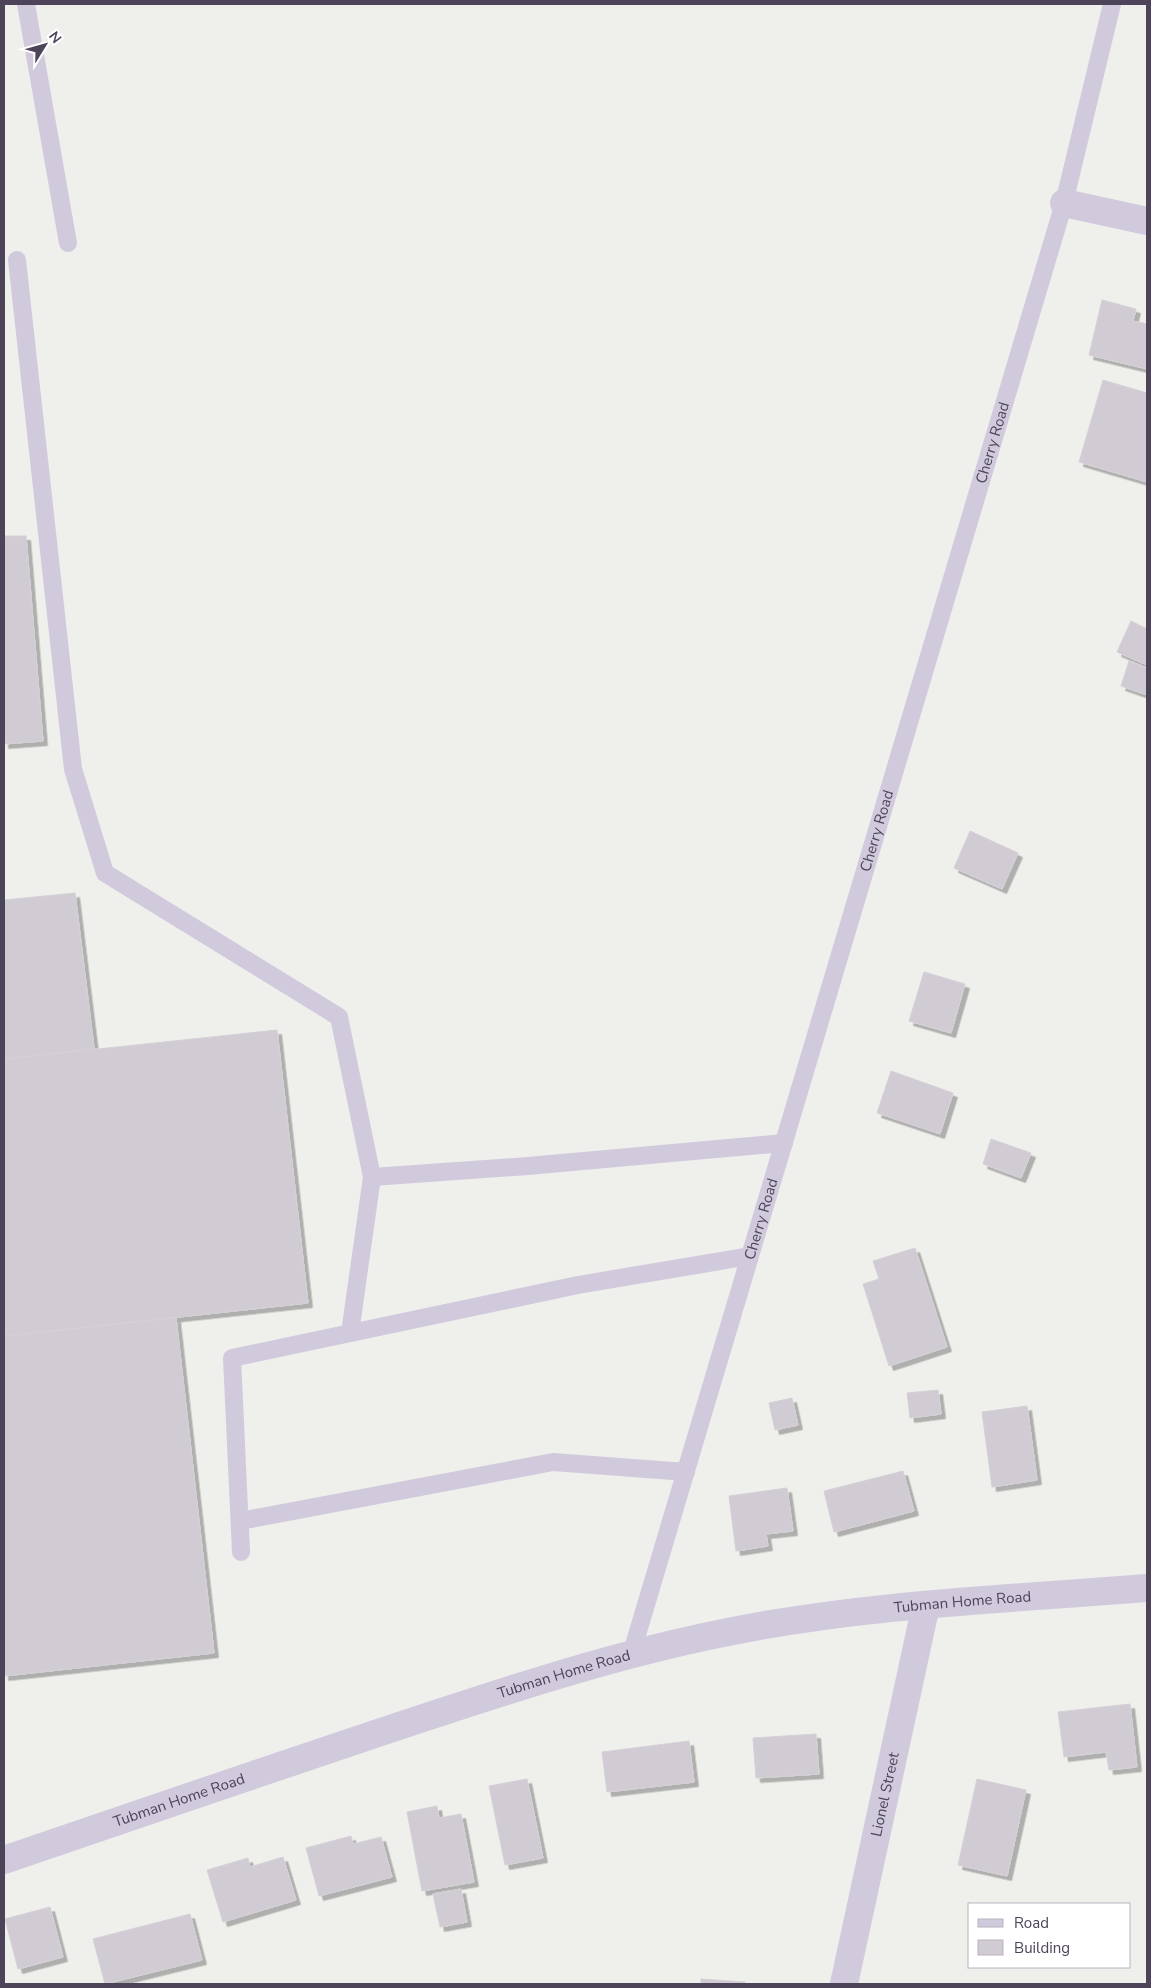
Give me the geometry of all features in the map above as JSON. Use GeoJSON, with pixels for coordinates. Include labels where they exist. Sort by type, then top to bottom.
{"type":"FeatureCollection","features":[{"type":"Feature","properties":{"kind":"street"},"geometry":{"type":"LineString","coordinates":[[1064,203],[1147,221]]}},
{"type":"Feature","properties":{"kind":"street","name":"Tubman Home Road"},"geometry":{"type":"LineString","coordinates":[[4,1860],[478,1700],[631,1655],[728,1632],[818,1618],[926,1605],[1147,1588]]}},
{"type":"Feature","properties":{"kind":"street","name":"Lionel Street"},"geometry":{"type":"LineString","coordinates":[[844,1984],[926,1605]]}},
{"type":"Feature","properties":{"kind":"lane"},"geometry":{"type":"LineString","coordinates":[[26,4],[68,243]]}},
{"type":"Feature","properties":{"kind":"lane","name":"Cherry Road"},"geometry":{"type":"LineString","coordinates":[[631,1655],[1064,203],[1112,4]]}},
{"type":"Feature","properties":{"kind":"lane"},"geometry":{"type":"LineString","coordinates":[[17,260],[73,769],[105,873],[339,1017],[372,1177],[350,1333]]}},
{"type":"Feature","properties":{"kind":"lane"},"geometry":{"type":"LineString","coordinates":[[372,1177],[528,1166],[784,1143]]}},
{"type":"Feature","properties":{"kind":"lane"},"geometry":{"type":"LineString","coordinates":[[241,1552],[232,1358],[578,1285],[750,1256]]}},
{"type":"Feature","properties":{"kind":"lane"},"geometry":{"type":"LineString","coordinates":[[240,1522],[553,1462],[686,1472]]}},
{"type":"Feature","properties":{"kind":"building"},"geometry":{"type":"Polygon","coordinates":[[[1102,300],[1136,309],[1133,321],[1147,324],[1147,369],[1089,355],[1102,300]]]}},
{"type":"Feature","properties":{"kind":"building"},"geometry":{"type":"Polygon","coordinates":[[[1103,380],[1147,393],[1147,482],[1079,462],[1103,380]]]}},
{"type":"Feature","properties":{"kind":"building"},"geometry":{"type":"Polygon","coordinates":[[[4,536],[26,536],[43,741],[4,744],[4,536]]]}},
{"type":"Feature","properties":{"kind":"building"},"geometry":{"type":"Polygon","coordinates":[[[1131,621],[1147,629],[1147,665],[1117,652],[1131,621]]]}},
{"type":"Feature","properties":{"kind":"building"},"geometry":{"type":"Polygon","coordinates":[[[1129,661],[1147,668],[1147,695],[1121,686],[1129,661]]]}},
{"type":"Feature","properties":{"kind":"building"},"geometry":{"type":"Polygon","coordinates":[[[970,831],[1018,853],[1002,889],[954,868],[970,831]]]}},
{"type":"Feature","properties":{"kind":"building"},"geometry":{"type":"Polygon","coordinates":[[[75,893],[94,1048],[4,1059],[4,900],[75,893]]]}},
{"type":"Feature","properties":{"kind":"building"},"geometry":{"type":"Polygon","coordinates":[[[924,972],[965,984],[951,1033],[909,1021],[924,972]]]}},
{"type":"Feature","properties":{"kind":"building"},"geometry":{"type":"Polygon","coordinates":[[[277,1030],[308,1303],[4,1336],[4,1059],[277,1030]]]}},
{"type":"Feature","properties":{"kind":"building"},"geometry":{"type":"Polygon","coordinates":[[[891,1071],[953,1093],[940,1134],[877,1113],[891,1071]]]}},
{"type":"Feature","properties":{"kind":"building"},"geometry":{"type":"Polygon","coordinates":[[[991,1139],[1031,1153],[1021,1178],[983,1164],[991,1139]]]}},
{"type":"Feature","properties":{"kind":"building"},"geometry":{"type":"Polygon","coordinates":[[[915,1248],[947,1347],[889,1366],[863,1284],[879,1279],[873,1261],[915,1248]]]}},
{"type":"Feature","properties":{"kind":"building"},"geometry":{"type":"Polygon","coordinates":[[[176,1318],[214,1653],[4,1676],[4,1336],[176,1318]]]}},
{"type":"Feature","properties":{"kind":"building"},"geometry":{"type":"Polygon","coordinates":[[[938,1390],[941,1414],[910,1418],[907,1393],[938,1390]]]}},
{"type":"Feature","properties":{"kind":"building"},"geometry":{"type":"Polygon","coordinates":[[[792,1398],[798,1425],[775,1430],[769,1403],[792,1398]]]}},
{"type":"Feature","properties":{"kind":"building"},"geometry":{"type":"Polygon","coordinates":[[[1027,1406],[1037,1480],[992,1487],[982,1412],[1027,1406]]]}},
{"type":"Feature","properties":{"kind":"building"},"geometry":{"type":"Polygon","coordinates":[[[903,1471],[914,1511],[834,1532],[824,1491],[903,1471]]]}},
{"type":"Feature","properties":{"kind":"building"},"geometry":{"type":"Polygon","coordinates":[[[787,1488],[793,1531],[766,1534],[768,1546],[736,1551],[729,1496],[787,1488]]]}},
{"type":"Feature","properties":{"kind":"building"},"geometry":{"type":"Polygon","coordinates":[[[1130,1704],[1137,1767],[1109,1770],[1106,1752],[1064,1757],[1058,1712],[1130,1704]]]}},
{"type":"Feature","properties":{"kind":"building"},"geometry":{"type":"Polygon","coordinates":[[[816,1734],[819,1774],[756,1778],[753,1738],[816,1734]]]}},
{"type":"Feature","properties":{"kind":"building"},"geometry":{"type":"Polygon","coordinates":[[[689,1741],[694,1782],[607,1792],[602,1752],[689,1741]]]}},
{"type":"Feature","properties":{"kind":"building"},"geometry":{"type":"Polygon","coordinates":[[[527,1779],[543,1858],[505,1865],[489,1786],[527,1779]]]}},
{"type":"Feature","properties":{"kind":"building"},"geometry":{"type":"Polygon","coordinates":[[[977,1779],[1026,1790],[1007,1876],[958,1865],[977,1779]]]}},
{"type":"Feature","properties":{"kind":"building"},"geometry":{"type":"Polygon","coordinates":[[[437,1806],[439,1818],[461,1814],[474,1882],[422,1891],[407,1812],[437,1806]]]}},
{"type":"Feature","properties":{"kind":"building"},"geometry":{"type":"Polygon","coordinates":[[[351,1836],[353,1844],[381,1837],[392,1877],[319,1896],[306,1848],[351,1836]]]}},
{"type":"Feature","properties":{"kind":"building"},"geometry":{"type":"Polygon","coordinates":[[[283,1857],[296,1900],[223,1922],[207,1870],[248,1858],[250,1867],[283,1857]]]}},
{"type":"Feature","properties":{"kind":"building"},"geometry":{"type":"Polygon","coordinates":[[[461,1889],[467,1922],[440,1927],[433,1894],[461,1889]]]}},
{"type":"Feature","properties":{"kind":"building"},"geometry":{"type":"Polygon","coordinates":[[[50,1907],[63,1957],[18,1969],[5,1919],[50,1907]]]}},
{"type":"Feature","properties":{"kind":"building"},"geometry":{"type":"Polygon","coordinates":[[[190,1914],[202,1960],[105,1984],[93,1939],[190,1914]]]}},
{"type":"Feature","properties":{"kind":"building"},"geometry":{"type":"Polygon","coordinates":[[[701,1979],[745,1982],[745,1984],[701,1984],[701,1979]]]}}]}
